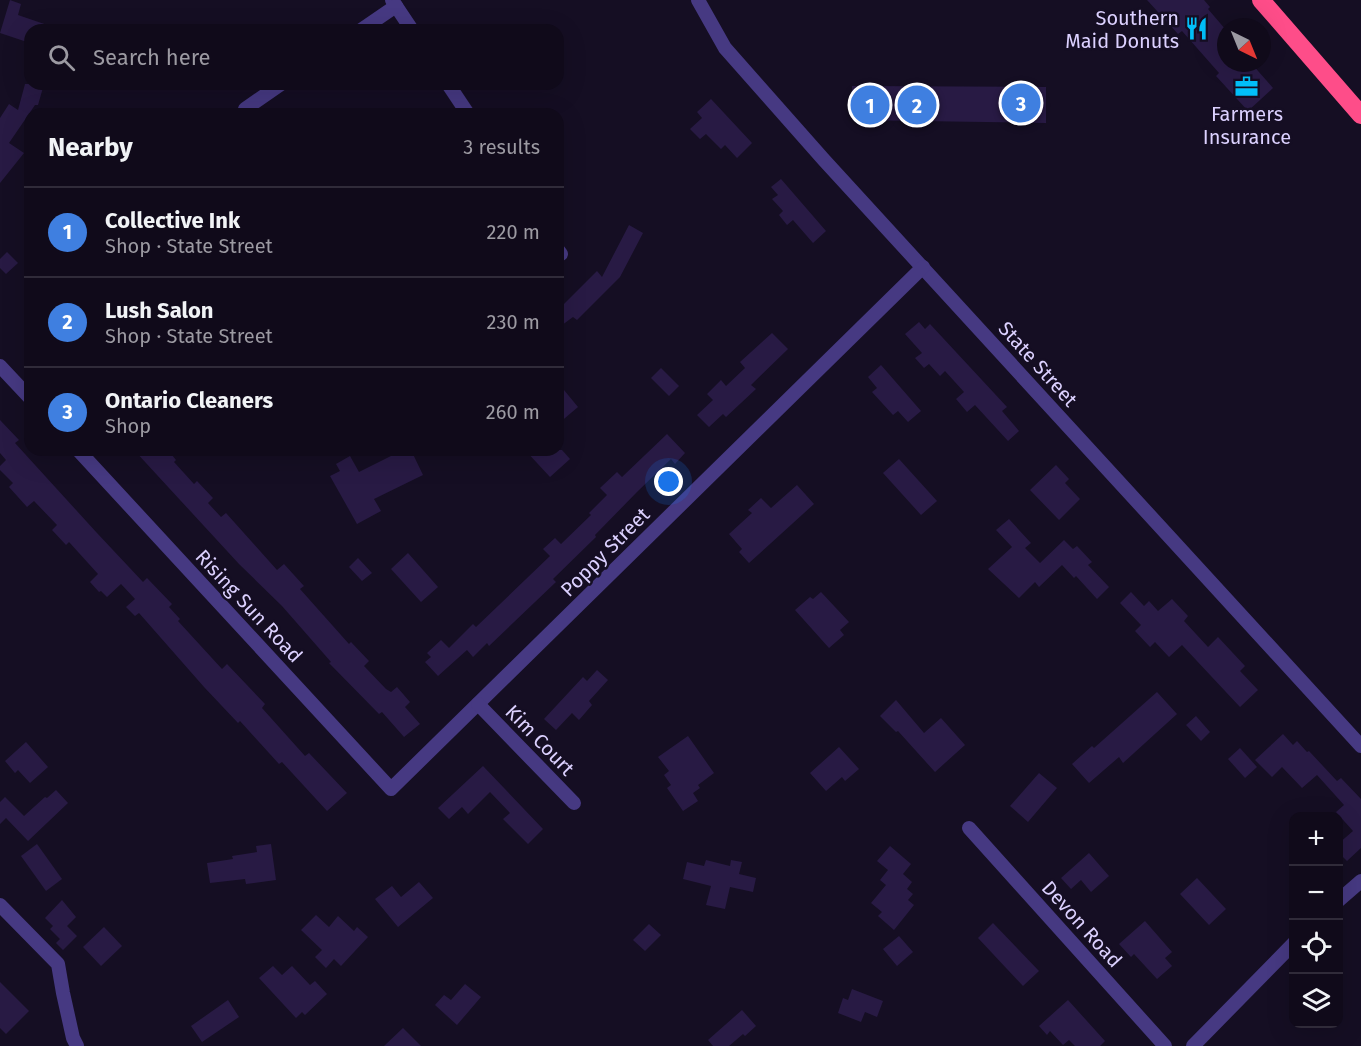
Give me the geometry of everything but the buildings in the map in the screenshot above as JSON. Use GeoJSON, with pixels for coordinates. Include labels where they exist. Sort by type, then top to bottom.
{"type":"FeatureCollection","features":[{"type":"Feature","properties":{"kind":"highway"},"geometry":{"type":"LineString","coordinates":[[1262,0],[1361,115]]}},
{"type":"Feature","properties":{"kind":"street","name":"State Street"},"geometry":{"type":"LineString","coordinates":[[698,0],[725,48],[816,152],[1361,746]]}},
{"type":"Feature","properties":{"kind":"street"},"geometry":{"type":"LineString","coordinates":[[368,24],[394,3],[408,24]]}},
{"type":"Feature","properties":{"kind":"street"},"geometry":{"type":"LineString","coordinates":[[246,108],[272,90]]}},
{"type":"Feature","properties":{"kind":"street"},"geometry":{"type":"LineString","coordinates":[[452,90],[464,108]]}},
{"type":"Feature","properties":{"kind":"street","name":"Poppy Street"},"geometry":{"type":"LineString","coordinates":[[391,789],[923,267]]}},
{"type":"Feature","properties":{"kind":"street"},"geometry":{"type":"LineString","coordinates":[[0,366],[24,392]]}},
{"type":"Feature","properties":{"kind":"street","name":"Rising Sun Road"},"geometry":{"type":"LineString","coordinates":[[84,456],[391,789]]}},
{"type":"Feature","properties":{"kind":"street","name":"Kim Court"},"geometry":{"type":"LineString","coordinates":[[478,704],[574,803]]}},
{"type":"Feature","properties":{"kind":"street","name":"Devon Road"},"geometry":{"type":"LineString","coordinates":[[969,828],[1165,1046]]}},
{"type":"Feature","properties":{"kind":"street"},"geometry":{"type":"LineString","coordinates":[[1343,897],[1361,881]]}},
{"type":"Feature","properties":{"kind":"street"},"geometry":{"type":"LineString","coordinates":[[0,905],[58,964],[73,1038],[77,1046]]}},
{"type":"Feature","properties":{"kind":"street"},"geometry":{"type":"LineString","coordinates":[[1193,1046],[1289,947]]}},
{"type":"Feature","properties":{"kind":"place","name":"Southern Maid Donuts"},"geometry":{"type":"Point","coordinates":[1197,29]}},
{"type":"Feature","properties":{"kind":"place","name":"Farmers Insurance"},"geometry":{"type":"Point","coordinates":[1247,86]}},
{"type":"Feature","properties":{"kind":"place","name":"Ontario Cleaners"},"geometry":{"type":"Point","coordinates":[1021,103]}},
{"type":"Feature","properties":{"kind":"place","name":"Collective Ink"},"geometry":{"type":"Point","coordinates":[870,105]}},
{"type":"Feature","properties":{"kind":"place","name":"Lush Salon"},"geometry":{"type":"Point","coordinates":[917,105]}}]}
